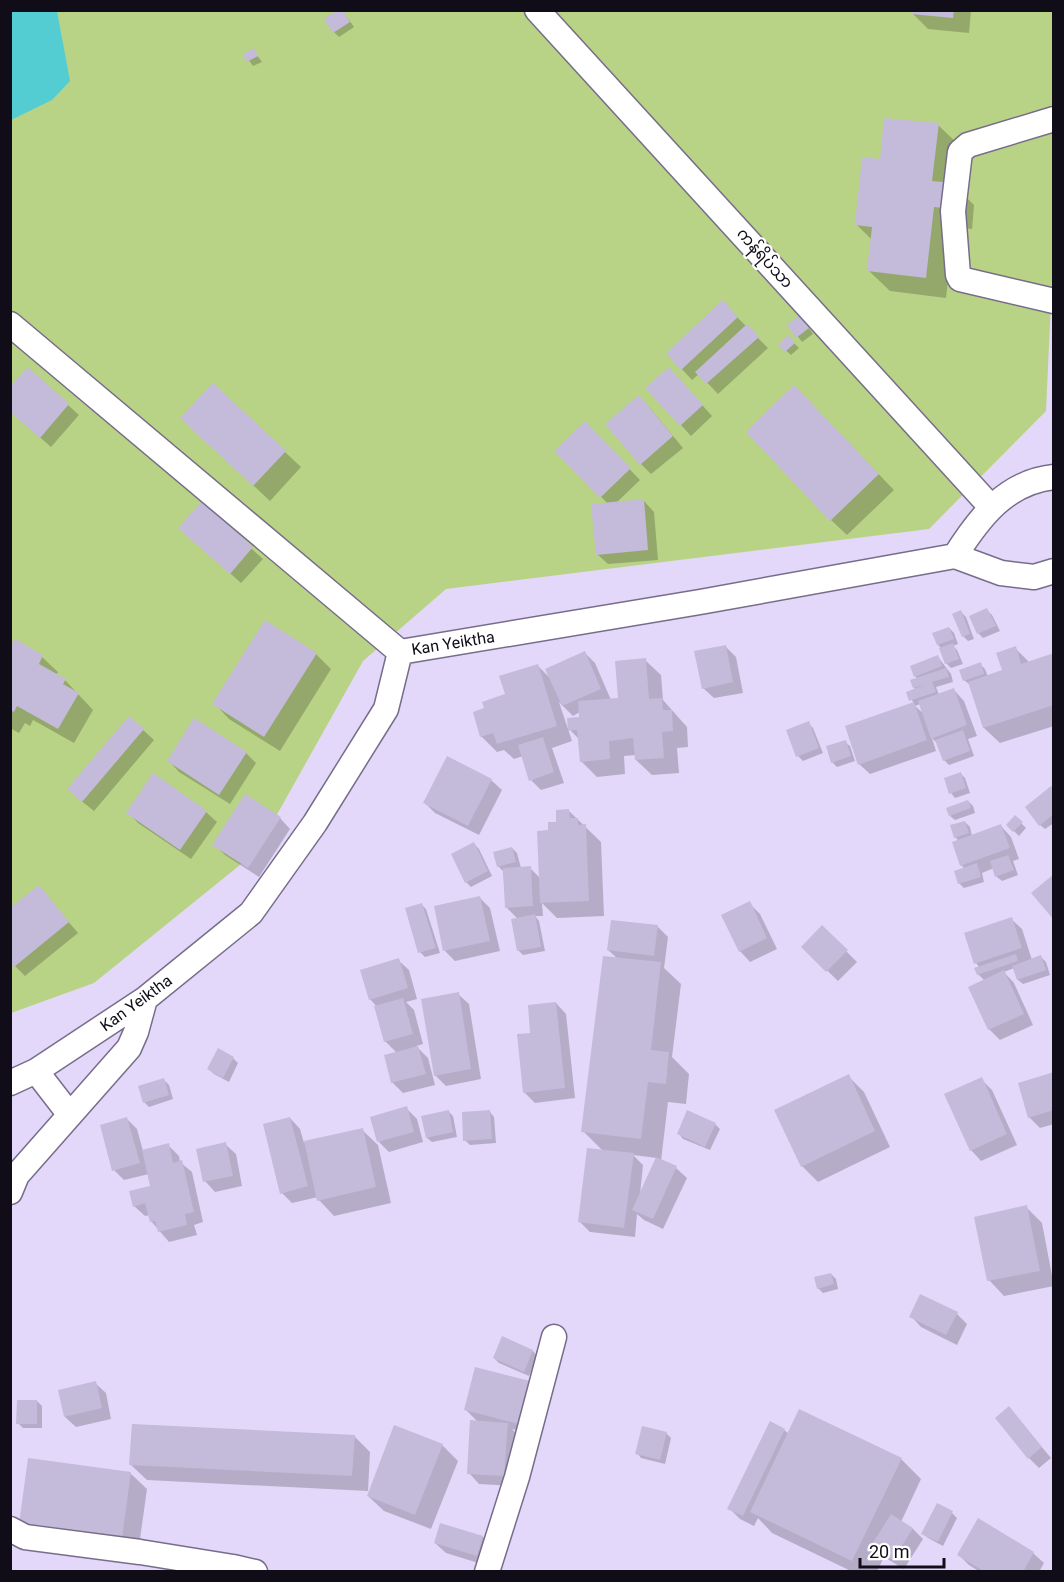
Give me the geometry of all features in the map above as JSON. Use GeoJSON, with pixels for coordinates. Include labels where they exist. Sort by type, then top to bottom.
{"type":"FeatureCollection","features":[{"type":"Feature","properties":{"kind":"street","name":"ကန်ရိပ်သာ"},"geometry":{"type":"LineString","coordinates":[[537,10],[991,507]]}},
{"type":"Feature","properties":{"kind":"street"},"geometry":{"type":"LineString","coordinates":[[1053,119],[968,145],[960,152],[953,211],[960,279],[1053,301]]}},
{"type":"Feature","properties":{"kind":"street"},"geometry":{"type":"LineString","coordinates":[[10,324],[400,652]]}},
{"type":"Feature","properties":{"kind":"street"},"geometry":{"type":"LineString","coordinates":[[1053,477],[1027,482],[1013,489],[991,507],[972,529],[955,556],[1001,573],[1034,577],[1053,571]]}},
{"type":"Feature","properties":{"kind":"street","name":"Kan Yeiktha"},"geometry":{"type":"LineString","coordinates":[[10,1083],[36,1071],[146,999],[251,913],[315,823],[386,709],[400,652],[854,576],[955,556]]}},
{"type":"Feature","properties":{"kind":"street"},"geometry":{"type":"LineString","coordinates":[[10,1192],[17,1175],[129,1048],[146,999]]}},
{"type":"Feature","properties":{"kind":"street"},"geometry":{"type":"LineString","coordinates":[[36,1071],[70,1115]]}},
{"type":"Feature","properties":{"kind":"street"},"geometry":{"type":"LineString","coordinates":[[487,1572],[517,1477],[554,1337]]}},
{"type":"Feature","properties":{"kind":"street"},"geometry":{"type":"LineString","coordinates":[[10,1529],[25,1537],[129,1550],[240,1570]]}},
{"type":"Feature","properties":{"kind":"shaded area"},"geometry":{"type":"Polygon","coordinates":[[[11,10],[57,11],[70,81],[52,100],[11,120],[11,10]]]}},
{"type":"Feature","properties":{"kind":"shaded area"},"geometry":{"type":"Polygon","coordinates":[[[11,11],[1053,11],[1054,236],[1046,411],[929,529],[446,589],[363,661],[256,852],[94,983],[11,1013],[11,11]]]}},
{"type":"Feature","properties":{"kind":"building"},"geometry":{"type":"Polygon","coordinates":[[[338,10],[343,10],[350,22],[333,33],[324,19],[338,10]]]}},
{"type":"Feature","properties":{"kind":"building"},"geometry":{"type":"Polygon","coordinates":[[[911,10],[954,10],[953,18],[911,14],[911,10]]]}},
{"type":"Feature","properties":{"kind":"building"},"geometry":{"type":"Polygon","coordinates":[[[254,48],[258,56],[247,62],[243,54],[254,48]]]}},
{"type":"Feature","properties":{"kind":"building"},"geometry":{"type":"Polygon","coordinates":[[[884,118],[939,123],[932,181],[954,183],[952,209],[934,207],[926,278],[867,271],[872,227],[855,225],[862,157],[880,159],[884,118]]]}},
{"type":"Feature","properties":{"kind":"building"},"geometry":{"type":"Polygon","coordinates":[[[723,300],[738,317],[681,370],[666,353],[723,300]]]}},
{"type":"Feature","properties":{"kind":"building"},"geometry":{"type":"Polygon","coordinates":[[[800,315],[809,328],[796,338],[787,325],[800,315]]]}},
{"type":"Feature","properties":{"kind":"building"},"geometry":{"type":"Polygon","coordinates":[[[747,324],[759,337],[706,384],[695,372],[747,324]]]}},
{"type":"Feature","properties":{"kind":"building"},"geometry":{"type":"Polygon","coordinates":[[[788,335],[795,343],[785,352],[778,345],[788,335]]]}},
{"type":"Feature","properties":{"kind":"building"},"geometry":{"type":"Polygon","coordinates":[[[28,367],[69,404],[40,438],[10,412],[10,386],[28,367]]]}},
{"type":"Feature","properties":{"kind":"building"},"geometry":{"type":"Polygon","coordinates":[[[669,367],[703,405],[680,426],[645,388],[669,367]]]}},
{"type":"Feature","properties":{"kind":"building"},"geometry":{"type":"Polygon","coordinates":[[[213,383],[286,451],[253,486],[180,418],[213,383]]]}},
{"type":"Feature","properties":{"kind":"building"},"geometry":{"type":"Polygon","coordinates":[[[794,385],[879,474],[830,521],[746,432],[794,385]]]}},
{"type":"Feature","properties":{"kind":"building"},"geometry":{"type":"Polygon","coordinates":[[[639,395],[673,436],[640,465],[605,424],[639,395]]]}},
{"type":"Feature","properties":{"kind":"building"},"geometry":{"type":"Polygon","coordinates":[[[585,421],[631,468],[600,498],[554,451],[585,421]]]}},
{"type":"Feature","properties":{"kind":"building"},"geometry":{"type":"Polygon","coordinates":[[[644,499],[648,550],[596,555],[591,504],[644,499]]]}},
{"type":"Feature","properties":{"kind":"building"},"geometry":{"type":"Polygon","coordinates":[[[202,501],[253,547],[230,574],[178,528],[202,501]]]}},
{"type":"Feature","properties":{"kind":"building"},"geometry":{"type":"Polygon","coordinates":[[[987,608],[996,626],[977,634],[969,616],[987,608]]]}},
{"type":"Feature","properties":{"kind":"building"},"geometry":{"type":"Polygon","coordinates":[[[961,610],[970,634],[962,637],[952,614],[961,610]]]}},
{"type":"Feature","properties":{"kind":"building"},"geometry":{"type":"Polygon","coordinates":[[[265,620],[317,653],[264,737],[212,704],[265,620]]]}},
{"type":"Feature","properties":{"kind":"building"},"geometry":{"type":"Polygon","coordinates":[[[949,627],[954,639],[937,645],[932,633],[949,627]]]}},
{"type":"Feature","properties":{"kind":"building"},"geometry":{"type":"Polygon","coordinates":[[[15,639],[43,655],[39,664],[66,679],[63,684],[79,693],[58,729],[17,706],[14,712],[10,710],[10,648],[15,639]]]}},
{"type":"Feature","properties":{"kind":"building"},"geometry":{"type":"Polygon","coordinates":[[[953,643],[959,659],[945,664],[939,648],[953,643]]]}},
{"type":"Feature","properties":{"kind":"building"},"geometry":{"type":"Polygon","coordinates":[[[726,645],[733,682],[702,689],[694,651],[726,645]]]}},
{"type":"Feature","properties":{"kind":"building"},"geometry":{"type":"Polygon","coordinates":[[[1016,646],[1021,664],[1054,653],[1054,705],[983,728],[968,682],[1002,670],[996,653],[1016,646]]]}},
{"type":"Feature","properties":{"kind":"building"},"geometry":{"type":"Polygon","coordinates":[[[585,651],[601,689],[562,706],[545,669],[585,651]]]}},
{"type":"Feature","properties":{"kind":"building"},"geometry":{"type":"Polygon","coordinates":[[[938,655],[942,666],[914,677],[910,666],[938,655]]]}},
{"type":"Feature","properties":{"kind":"building"},"geometry":{"type":"Polygon","coordinates":[[[646,658],[649,699],[662,698],[663,710],[672,710],[673,731],[662,732],[664,758],[635,760],[633,738],[609,741],[610,759],[580,762],[577,730],[568,731],[567,718],[579,717],[578,701],[618,698],[615,661],[646,658]]]}},
{"type":"Feature","properties":{"kind":"building"},"geometry":{"type":"Polygon","coordinates":[[[981,662],[984,674],[963,681],[959,670],[981,662]]]}},
{"type":"Feature","properties":{"kind":"building"},"geometry":{"type":"Polygon","coordinates":[[[538,664],[557,726],[497,744],[493,733],[480,737],[473,712],[484,708],[482,702],[505,694],[499,676],[538,664]]]}},
{"type":"Feature","properties":{"kind":"building"},"geometry":{"type":"Polygon","coordinates":[[[946,668],[949,677],[932,682],[936,692],[909,701],[906,692],[924,685],[913,688],[910,680],[946,668]]]}},
{"type":"Feature","properties":{"kind":"building"},"geometry":{"type":"Polygon","coordinates":[[[954,688],[967,725],[931,739],[918,701],[954,688]]]}},
{"type":"Feature","properties":{"kind":"building"},"geometry":{"type":"Polygon","coordinates":[[[914,702],[927,740],[858,765],[845,726],[914,702]]]}},
{"type":"Feature","properties":{"kind":"building"},"geometry":{"type":"Polygon","coordinates":[[[129,716],[144,729],[82,802],[67,789],[129,716]]]}},
{"type":"Feature","properties":{"kind":"building"},"geometry":{"type":"Polygon","coordinates":[[[194,718],[247,752],[219,795],[167,761],[194,718]]]}},
{"type":"Feature","properties":{"kind":"building"},"geometry":{"type":"Polygon","coordinates":[[[809,721],[819,748],[796,757],[786,730],[809,721]]]}},
{"type":"Feature","properties":{"kind":"building"},"geometry":{"type":"Polygon","coordinates":[[[963,730],[970,751],[943,761],[935,740],[963,730]]]}},
{"type":"Feature","properties":{"kind":"building"},"geometry":{"type":"Polygon","coordinates":[[[543,737],[554,772],[529,781],[518,745],[543,737]]]}},
{"type":"Feature","properties":{"kind":"building"},"geometry":{"type":"Polygon","coordinates":[[[846,740],[851,756],[831,763],[826,746],[846,740]]]}},
{"type":"Feature","properties":{"kind":"building"},"geometry":{"type":"Polygon","coordinates":[[[447,756],[492,779],[468,826],[423,803],[447,756]]]}},
{"type":"Feature","properties":{"kind":"building"},"geometry":{"type":"Polygon","coordinates":[[[961,772],[966,788],[949,794],[944,778],[961,772]]]}},
{"type":"Feature","properties":{"kind":"building"},"geometry":{"type":"Polygon","coordinates":[[[153,773],[207,811],[180,850],[126,813],[153,773]]]}},
{"type":"Feature","properties":{"kind":"building"},"geometry":{"type":"Polygon","coordinates":[[[1051,786],[1054,790],[1054,814],[1039,826],[1025,807],[1051,786]]]}},
{"type":"Feature","properties":{"kind":"building"},"geometry":{"type":"Polygon","coordinates":[[[245,794],[281,817],[248,868],[212,845],[245,794]]]}},
{"type":"Feature","properties":{"kind":"building"},"geometry":{"type":"Polygon","coordinates":[[[968,800],[971,808],[949,816],[946,808],[968,800]]]}},
{"type":"Feature","properties":{"kind":"building"},"geometry":{"type":"Polygon","coordinates":[[[569,809],[570,818],[578,818],[578,825],[586,824],[589,901],[540,903],[537,831],[548,830],[548,822],[556,822],[556,810],[569,809]]]}},
{"type":"Feature","properties":{"kind":"building"},"geometry":{"type":"Polygon","coordinates":[[[1015,815],[1023,822],[1013,832],[1006,825],[1015,815]]]}},
{"type":"Feature","properties":{"kind":"building"},"geometry":{"type":"Polygon","coordinates":[[[965,821],[969,833],[954,838],[950,825],[965,821]]]}},
{"type":"Feature","properties":{"kind":"building"},"geometry":{"type":"Polygon","coordinates":[[[1001,824],[1010,848],[960,866],[952,842],[1001,824]]]}},
{"type":"Feature","properties":{"kind":"building"},"geometry":{"type":"Polygon","coordinates":[[[474,842],[488,871],[465,883],[451,854],[474,842]]]}},
{"type":"Feature","properties":{"kind":"building"},"geometry":{"type":"Polygon","coordinates":[[[512,847],[516,862],[497,867],[493,852],[512,847]]]}},
{"type":"Feature","properties":{"kind":"building"},"geometry":{"type":"Polygon","coordinates":[[[1008,855],[1014,870],[995,877],[990,861],[1008,855]]]}},
{"type":"Feature","properties":{"kind":"building"},"geometry":{"type":"Polygon","coordinates":[[[977,863],[981,877],[958,884],[954,871],[977,863]]]}},
{"type":"Feature","properties":{"kind":"building"},"geometry":{"type":"Polygon","coordinates":[[[531,866],[533,906],[505,908],[503,868],[531,866]]]}},
{"type":"Feature","properties":{"kind":"building"},"geometry":{"type":"Polygon","coordinates":[[[1054,874],[1054,920],[1031,893],[1054,874]]]}},
{"type":"Feature","properties":{"kind":"building"},"geometry":{"type":"Polygon","coordinates":[[[39,885],[69,922],[14,967],[10,963],[10,908],[39,885]]]}},
{"type":"Feature","properties":{"kind":"building"},"geometry":{"type":"Polygon","coordinates":[[[480,896],[490,941],[443,951],[434,906],[480,896]]]}},
{"type":"Feature","properties":{"kind":"building"},"geometry":{"type":"Polygon","coordinates":[[[750,901],[767,938],[739,952],[721,915],[750,901]]]}},
{"type":"Feature","properties":{"kind":"building"},"geometry":{"type":"Polygon","coordinates":[[[422,903],[436,948],[418,953],[405,908],[422,903]]]}},
{"type":"Feature","properties":{"kind":"building"},"geometry":{"type":"Polygon","coordinates":[[[535,914],[541,947],[517,951],[511,919],[535,914]]]}},
{"type":"Feature","properties":{"kind":"building"},"geometry":{"type":"Polygon","coordinates":[[[1012,917],[1022,948],[974,964],[964,933],[1012,917]]]}},
{"type":"Feature","properties":{"kind":"building"},"geometry":{"type":"Polygon","coordinates":[[[611,920],[658,925],[654,956],[607,950],[611,920]]]}},
{"type":"Feature","properties":{"kind":"building"},"geometry":{"type":"Polygon","coordinates":[[[822,925],[848,950],[826,972],[801,947],[822,925]]]}},
{"type":"Feature","properties":{"kind":"building"},"geometry":{"type":"Polygon","coordinates":[[[1016,954],[1018,961],[977,975],[974,968],[1016,954]]]}},
{"type":"Feature","properties":{"kind":"building"},"geometry":{"type":"Polygon","coordinates":[[[1041,955],[1046,970],[1017,980],[1012,966],[1041,955]]]}},
{"type":"Feature","properties":{"kind":"building"},"geometry":{"type":"Polygon","coordinates":[[[603,956],[661,962],[651,1050],[669,1052],[666,1084],[648,1082],[641,1139],[581,1132],[603,956]]]}},
{"type":"Feature","properties":{"kind":"building"},"geometry":{"type":"Polygon","coordinates":[[[399,958],[408,988],[369,1000],[360,970],[399,958]]]}},
{"type":"Feature","properties":{"kind":"building"},"geometry":{"type":"Polygon","coordinates":[[[1004,970],[1024,1014],[988,1030],[968,987],[1004,970]]]}},
{"type":"Feature","properties":{"kind":"building"},"geometry":{"type":"Polygon","coordinates":[[[459,992],[471,1069],[434,1076],[421,999],[459,992]]]}},
{"type":"Feature","properties":{"kind":"building"},"geometry":{"type":"Polygon","coordinates":[[[403,998],[413,1034],[384,1042],[374,1006],[403,998]]]}},
{"type":"Feature","properties":{"kind":"building"},"geometry":{"type":"Polygon","coordinates":[[[556,1002],[565,1088],[523,1093],[517,1034],[530,1033],[528,1005],[556,1002]]]}},
{"type":"Feature","properties":{"kind":"building"},"geometry":{"type":"Polygon","coordinates":[[[418,1046],[426,1074],[391,1083],[384,1055],[418,1046]]]}},
{"type":"Feature","properties":{"kind":"building"},"geometry":{"type":"Polygon","coordinates":[[[218,1048],[234,1057],[223,1078],[207,1069],[218,1048]]]}},
{"type":"Feature","properties":{"kind":"building"},"geometry":{"type":"Polygon","coordinates":[[[1054,1072],[1054,1110],[1028,1118],[1018,1083],[1054,1072]]]}},
{"type":"Feature","properties":{"kind":"building"},"geometry":{"type":"Polygon","coordinates":[[[849,1074],[875,1131],[801,1167],[774,1110],[849,1074]]]}},
{"type":"Feature","properties":{"kind":"building"},"geometry":{"type":"Polygon","coordinates":[[[982,1077],[1007,1134],[970,1151],[944,1094],[982,1077]]]}},
{"type":"Feature","properties":{"kind":"building"},"geometry":{"type":"Polygon","coordinates":[[[164,1078],[169,1095],[143,1103],[138,1086],[164,1078]]]}},
{"type":"Feature","properties":{"kind":"building"},"geometry":{"type":"Polygon","coordinates":[[[407,1106],[414,1132],[377,1142],[370,1117],[407,1106]]]}},
{"type":"Feature","properties":{"kind":"building"},"geometry":{"type":"Polygon","coordinates":[[[449,1110],[453,1132],[426,1138],[421,1116],[449,1110]]]}},
{"type":"Feature","properties":{"kind":"building"},"geometry":{"type":"Polygon","coordinates":[[[490,1110],[492,1139],[463,1141],[462,1112],[490,1110]]]}},
{"type":"Feature","properties":{"kind":"building"},"geometry":{"type":"Polygon","coordinates":[[[687,1110],[716,1123],[705,1147],[677,1134],[687,1110]]]}},
{"type":"Feature","properties":{"kind":"building"},"geometry":{"type":"Polygon","coordinates":[[[127,1117],[140,1163],[112,1171],[100,1125],[127,1117]]]}},
{"type":"Feature","properties":{"kind":"building"},"geometry":{"type":"Polygon","coordinates":[[[290,1117],[308,1186],[280,1194],[263,1124],[290,1117]]]}},
{"type":"Feature","properties":{"kind":"building"},"geometry":{"type":"Polygon","coordinates":[[[363,1128],[376,1187],[317,1201],[304,1141],[363,1128]]]}},
{"type":"Feature","properties":{"kind":"building"},"geometry":{"type":"Polygon","coordinates":[[[226,1142],[233,1176],[203,1182],[196,1149],[226,1142]]]}},
{"type":"Feature","properties":{"kind":"building"},"geometry":{"type":"Polygon","coordinates":[[[169,1143],[173,1163],[182,1160],[194,1212],[185,1214],[187,1225],[158,1232],[155,1221],[150,1222],[145,1203],[133,1207],[129,1191],[150,1186],[142,1150],[169,1143]]]}},
{"type":"Feature","properties":{"kind":"building"},"geometry":{"type":"Polygon","coordinates":[[[587,1148],[634,1153],[624,1228],[578,1222],[587,1148]]]}},
{"type":"Feature","properties":{"kind":"building"},"geometry":{"type":"Polygon","coordinates":[[[656,1157],[677,1166],[653,1219],[632,1210],[656,1157]]]}},
{"type":"Feature","properties":{"kind":"building"},"geometry":{"type":"Polygon","coordinates":[[[1027,1205],[1040,1271],[987,1281],[974,1217],[1027,1205]]]}},
{"type":"Feature","properties":{"kind":"building"},"geometry":{"type":"Polygon","coordinates":[[[831,1273],[834,1284],[817,1289],[814,1277],[831,1273]]]}},
{"type":"Feature","properties":{"kind":"building"},"geometry":{"type":"Polygon","coordinates":[[[920,1294],[958,1312],[946,1335],[909,1317],[920,1294]]]}},
{"type":"Feature","properties":{"kind":"building"},"geometry":{"type":"Polygon","coordinates":[[[502,1336],[533,1350],[524,1372],[493,1358],[502,1336]]]}},
{"type":"Feature","properties":{"kind":"building"},"geometry":{"type":"Polygon","coordinates":[[[475,1367],[530,1381],[519,1424],[464,1410],[475,1367]]]}},
{"type":"Feature","properties":{"kind":"building"},"geometry":{"type":"Polygon","coordinates":[[[96,1381],[102,1408],[64,1417],[58,1390],[96,1381]]]}},
{"type":"Feature","properties":{"kind":"building"},"geometry":{"type":"Polygon","coordinates":[[[17,1400],[37,1400],[37,1424],[16,1424],[17,1400]]]}},
{"type":"Feature","properties":{"kind":"building"},"geometry":{"type":"Polygon","coordinates":[[[1009,1406],[1042,1447],[1028,1459],[995,1418],[1009,1406]]]}},
{"type":"Feature","properties":{"kind":"building"},"geometry":{"type":"Polygon","coordinates":[[[799,1409],[902,1458],[852,1561],[750,1512],[799,1409]]]}},
{"type":"Feature","properties":{"kind":"building"},"geometry":{"type":"Polygon","coordinates":[[[470,1420],[508,1423],[504,1476],[467,1474],[470,1420]]]}},
{"type":"Feature","properties":{"kind":"building"},"geometry":{"type":"Polygon","coordinates":[[[770,1421],[785,1429],[743,1516],[727,1509],[770,1421]]]}},
{"type":"Feature","properties":{"kind":"building"},"geometry":{"type":"Polygon","coordinates":[[[132,1424],[355,1435],[352,1476],[129,1465],[132,1424]]]}},
{"type":"Feature","properties":{"kind":"building"},"geometry":{"type":"Polygon","coordinates":[[[394,1425],[443,1444],[415,1515],[367,1496],[394,1425]]]}},
{"type":"Feature","properties":{"kind":"building"},"geometry":{"type":"Polygon","coordinates":[[[642,1426],[667,1432],[660,1460],[635,1454],[642,1426]]]}},
{"type":"Feature","properties":{"kind":"building"},"geometry":{"type":"Polygon","coordinates":[[[28,1458],[131,1472],[122,1538],[19,1524],[28,1458]]]}},
{"type":"Feature","properties":{"kind":"building"},"geometry":{"type":"Polygon","coordinates":[[[937,1503],[953,1511],[938,1542],[921,1534],[937,1503]]]}},
{"type":"Feature","properties":{"kind":"building"},"geometry":{"type":"Polygon","coordinates":[[[891,1514],[913,1528],[893,1560],[871,1546],[891,1514]]]}},
{"type":"Feature","properties":{"kind":"building"},"geometry":{"type":"Polygon","coordinates":[[[978,1518],[1034,1552],[1023,1572],[985,1572],[957,1555],[978,1518]]]}},
{"type":"Feature","properties":{"kind":"building"},"geometry":{"type":"Polygon","coordinates":[[[440,1523],[483,1536],[477,1556],[434,1543],[440,1523]]]}}]}
